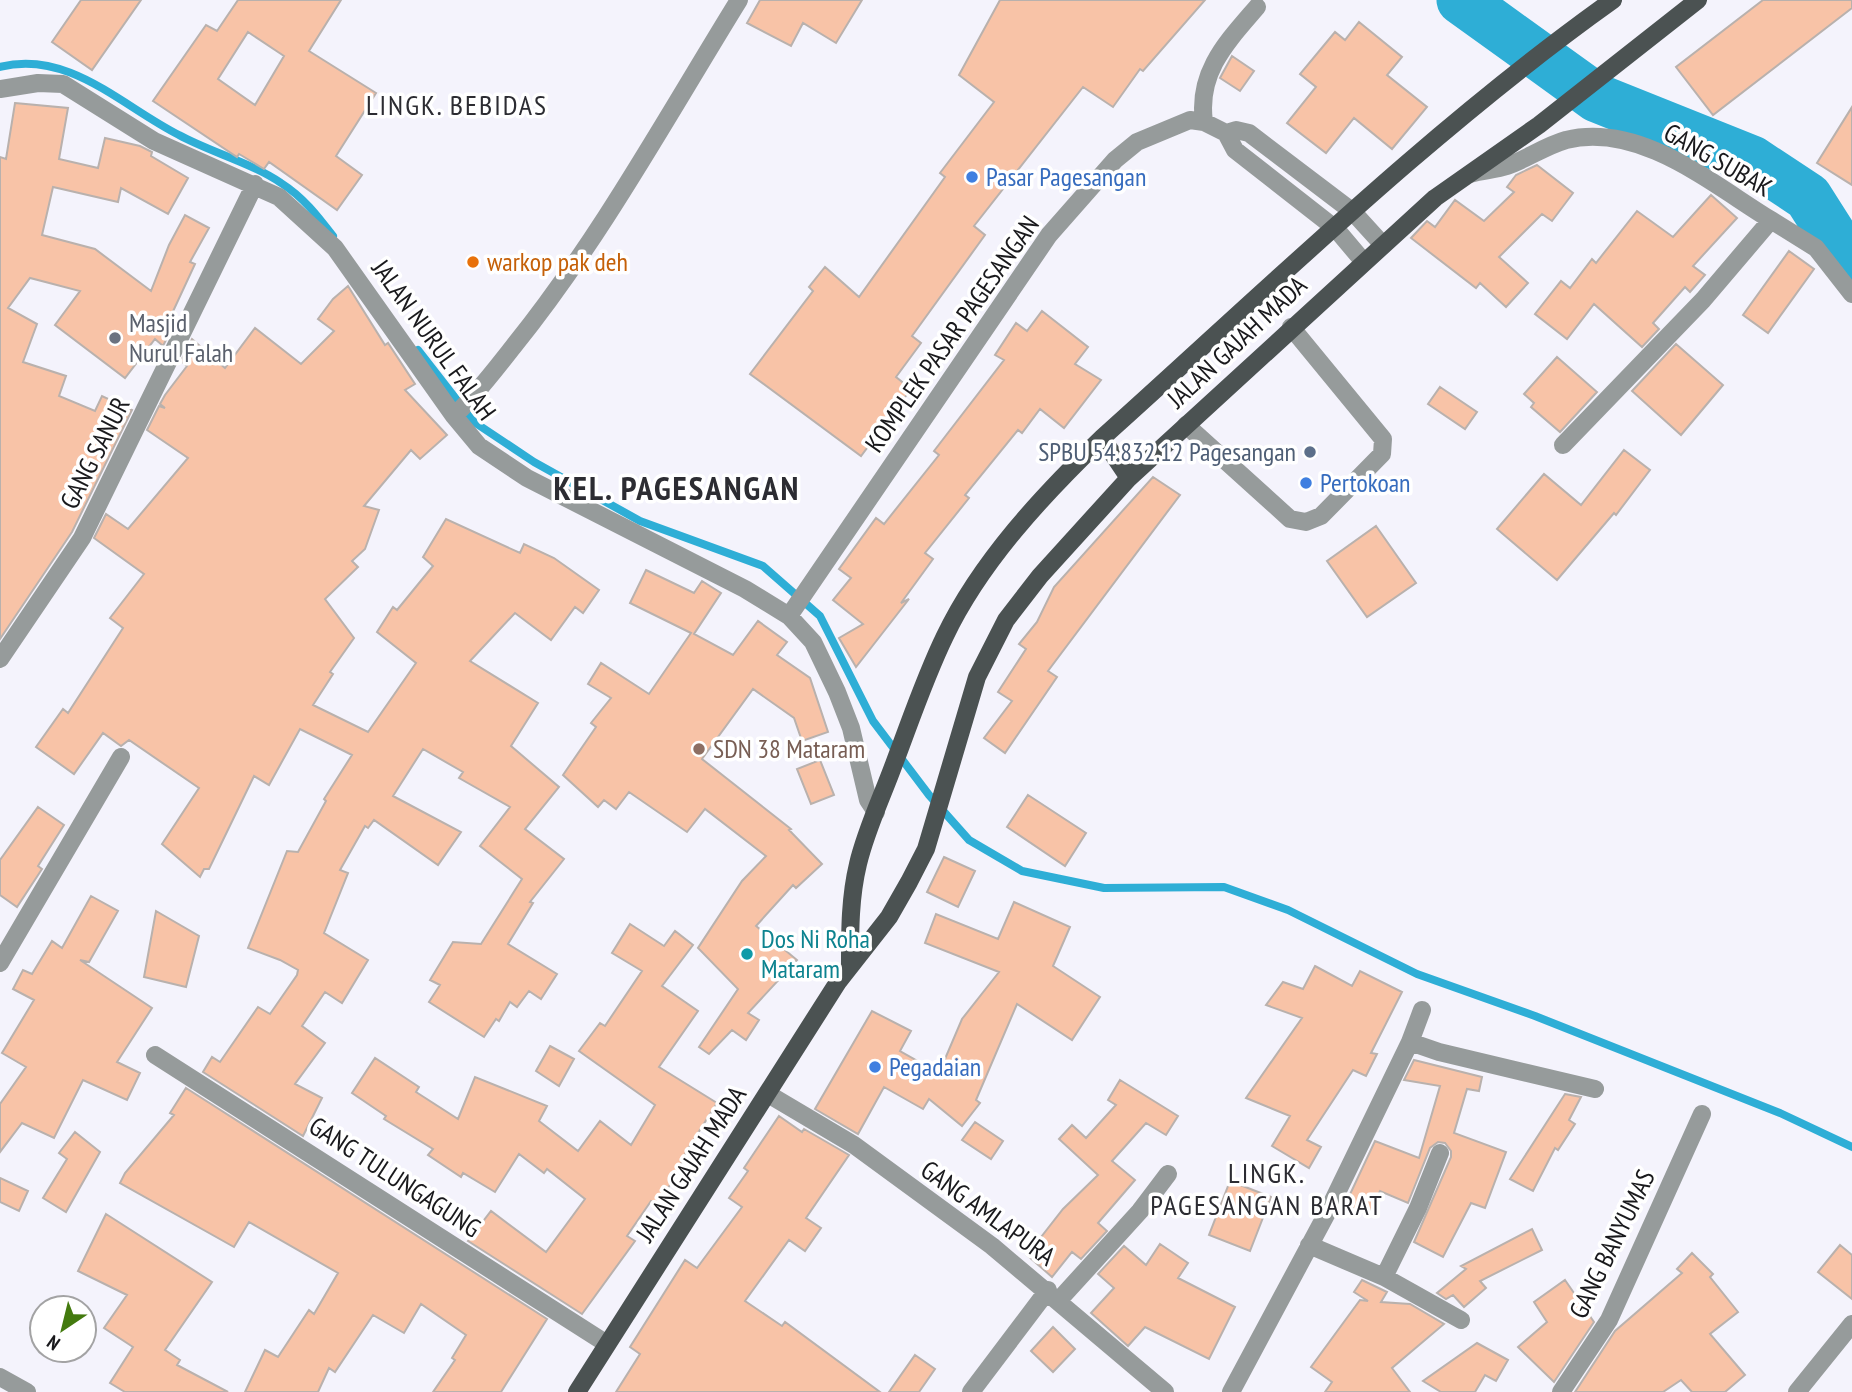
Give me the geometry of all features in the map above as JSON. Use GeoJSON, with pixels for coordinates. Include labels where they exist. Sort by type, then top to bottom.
{"type":"FeatureCollection","features":[{"type":"Feature","properties":{"kind":"main road","name":"JALAN GAJAH MADA"},"geometry":{"type":"LineString","coordinates":[[850,964],[851,906],[859,863],[905,733],[944,637],[973,587],[1008,539],[1066,473],[1102,438],[1353,212],[1497,88],[1613,0]]}},
{"type":"Feature","properties":{"kind":"main road","name":"JALAN GAJAH MADA"},"geometry":{"type":"LineString","coordinates":[[577,1392],[850,964],[889,917],[926,849],[977,677],[996,637],[1040,576],[1129,478],[1363,261],[1435,198],[1539,125],[1597,76],[1698,0]]}},
{"type":"Feature","properties":{"kind":"main road"},"geometry":{"type":"LineString","coordinates":[[1102,438],[1129,478]]}},
{"type":"Feature","properties":{"kind":"street"},"geometry":{"type":"LineString","coordinates":[[461,409],[546,306],[578,259],[642,164],[739,0]]}},
{"type":"Feature","properties":{"kind":"street"},"geometry":{"type":"LineString","coordinates":[[1257,6],[1212,63],[1202,105],[1205,122],[1226,133],[1235,150],[1248,162],[1336,229],[1363,261]]}},
{"type":"Feature","properties":{"kind":"street","name":"JALAN NURUL FALAH"},"geometry":{"type":"LineString","coordinates":[[0,89],[38,83],[63,84],[154,141],[221,173],[255,184],[294,208],[335,248],[461,409],[480,446],[527,478],[791,613],[813,642],[837,692],[851,728],[868,800],[876,812]]}},
{"type":"Feature","properties":{"kind":"street","name":"KOMPLEK PASAR PAGESANGAN"},"geometry":{"type":"LineString","coordinates":[[791,613],[1049,236],[1125,150],[1177,124],[1190,120],[1205,122]]}},
{"type":"Feature","properties":{"kind":"street"},"geometry":{"type":"LineString","coordinates":[[1226,133],[1236,130],[1249,133],[1353,212],[1383,245]]}},
{"type":"Feature","properties":{"kind":"street","name":"GANG SUBAK"},"geometry":{"type":"LineString","coordinates":[[1466,175],[1505,167],[1566,140],[1610,138],[1657,152],[1771,220],[1703,300],[1563,445]]}},
{"type":"Feature","properties":{"kind":"street","name":"GANG SANUR"},"geometry":{"type":"LineString","coordinates":[[0,659],[82,538],[197,308],[225,241],[255,184]]}},
{"type":"Feature","properties":{"kind":"street"},"geometry":{"type":"LineString","coordinates":[[1771,220],[1816,248],[1852,294]]}},
{"type":"Feature","properties":{"kind":"street"},"geometry":{"type":"LineString","coordinates":[[1186,425],[1290,519],[1306,522],[1321,516],[1382,454],[1383,439],[1291,327]]}},
{"type":"Feature","properties":{"kind":"street"},"geometry":{"type":"LineString","coordinates":[[0,963],[121,757]]}},
{"type":"Feature","properties":{"kind":"street"},"geometry":{"type":"LineString","coordinates":[[1231,1392],[1410,1042],[1422,1010]]}},
{"type":"Feature","properties":{"kind":"street"},"geometry":{"type":"LineString","coordinates":[[1410,1042],[1439,1052],[1595,1089]]}},
{"type":"Feature","properties":{"kind":"street","name":"GANG TULUNGAGUNG"},"geometry":{"type":"LineString","coordinates":[[155,1055],[607,1344]]}},
{"type":"Feature","properties":{"kind":"street","name":"GANG AMLAPURA"},"geometry":{"type":"LineString","coordinates":[[768,1094],[854,1145],[1053,1295],[1166,1392]]}},
{"type":"Feature","properties":{"kind":"street","name":"GANG BANYUMAS"},"geometry":{"type":"LineString","coordinates":[[1561,1392],[1609,1320],[1702,1114]]}},
{"type":"Feature","properties":{"kind":"street"},"geometry":{"type":"LineString","coordinates":[[1384,1278],[1418,1208],[1440,1153]]}},
{"type":"Feature","properties":{"kind":"street"},"geometry":{"type":"LineString","coordinates":[[971,1392],[1053,1295],[1140,1211],[1168,1174]]}},
{"type":"Feature","properties":{"kind":"street"},"geometry":{"type":"LineString","coordinates":[[1308,1245],[1384,1278],[1461,1320]]}},
{"type":"Feature","properties":{"kind":"street"},"geometry":{"type":"LineString","coordinates":[[1797,1392],[1852,1324]]}},
{"type":"Feature","properties":{"kind":"street"},"geometry":{"type":"LineString","coordinates":[[0,1377],[27,1392]]}},
{"type":"Feature","properties":{"kind":"building"},"geometry":{"type":"Polygon","coordinates":[[[81,0],[141,0],[92,70],[52,42],[81,0]]]}},
{"type":"Feature","properties":{"kind":"building"},"geometry":{"type":"Polygon","coordinates":[[[238,0],[341,0],[309,51],[376,93],[336,156],[362,175],[337,210],[269,162],[264,169],[239,154],[237,157],[153,101],[206,25],[217,31],[238,0]],[[248,32],[218,79],[255,105],[284,56],[248,32]]]}},
{"type":"Feature","properties":{"kind":"building"},"geometry":{"type":"Polygon","coordinates":[[[760,0],[862,0],[836,43],[803,23],[791,46],[747,23],[760,0]]]}},
{"type":"Feature","properties":{"kind":"building"},"geometry":{"type":"Polygon","coordinates":[[[1000,0],[1205,0],[1143,71],[1140,69],[1113,107],[1083,87],[974,226],[985,235],[912,336],[921,343],[896,377],[911,389],[861,456],[750,374],[813,291],[809,287],[825,267],[859,297],[945,177],[940,173],[994,102],[959,75],[1000,0]]]}},
{"type":"Feature","properties":{"kind":"building"},"geometry":{"type":"Polygon","coordinates":[[[1763,0],[1852,0],[1852,8],[1713,115],[1676,67],[1763,0]]]}},
{"type":"Feature","properties":{"kind":"building"},"geometry":{"type":"Polygon","coordinates":[[[1359,22],[1402,57],[1387,75],[1427,107],[1392,149],[1354,118],[1326,153],[1287,123],[1316,87],[1300,74],[1335,32],[1345,40],[1359,22]]]}},
{"type":"Feature","properties":{"kind":"building"},"geometry":{"type":"Polygon","coordinates":[[[1232,56],[1254,71],[1240,91],[1220,78],[1232,56]]]}},
{"type":"Feature","properties":{"kind":"building"},"geometry":{"type":"Polygon","coordinates":[[[15,103],[68,108],[59,159],[98,168],[105,138],[140,146],[152,152],[151,156],[188,178],[168,214],[121,188],[118,202],[53,187],[42,235],[95,249],[151,291],[169,245],[185,215],[209,228],[190,262],[195,264],[169,320],[174,324],[163,346],[155,339],[125,378],[55,325],[80,291],[30,278],[8,308],[37,324],[23,362],[66,376],[59,396],[95,411],[102,396],[132,410],[72,532],[0,639],[0,157],[6,159],[15,103]]]}},
{"type":"Feature","properties":{"kind":"building"},"geometry":{"type":"Polygon","coordinates":[[[1852,107],[1852,185],[1817,163],[1852,107]]]}},
{"type":"Feature","properties":{"kind":"building"},"geometry":{"type":"Polygon","coordinates":[[[1537,165],[1573,193],[1552,221],[1542,214],[1499,257],[1528,283],[1506,307],[1480,283],[1476,288],[1411,238],[1427,221],[1435,227],[1455,200],[1484,221],[1514,192],[1507,187],[1516,175],[1537,165]]]}},
{"type":"Feature","properties":{"kind":"building"},"geometry":{"type":"Polygon","coordinates":[[[1711,195],[1737,218],[1693,266],[1705,275],[1690,292],[1685,287],[1653,323],[1659,329],[1642,347],[1594,304],[1567,339],[1535,314],[1561,281],[1570,288],[1592,259],[1596,263],[1637,211],[1673,237],[1711,195]]]}},
{"type":"Feature","properties":{"kind":"building"},"geometry":{"type":"Polygon","coordinates":[[[1789,251],[1814,269],[1768,333],[1743,315],[1789,251]]]}},
{"type":"Feature","properties":{"kind":"building"},"geometry":{"type":"Polygon","coordinates":[[[348,286],[385,345],[388,343],[415,384],[405,390],[447,435],[420,459],[411,450],[364,506],[379,510],[365,549],[352,561],[358,567],[325,599],[354,638],[330,672],[333,674],[313,705],[368,732],[416,663],[377,632],[393,607],[397,610],[433,566],[423,557],[446,519],[520,553],[524,544],[554,558],[599,590],[583,613],[575,607],[551,640],[515,613],[470,661],[538,703],[511,746],[559,787],[525,829],[564,859],[530,902],[533,903],[508,944],[557,974],[541,999],[529,991],[517,1007],[510,1002],[499,1021],[496,1019],[484,1037],[429,1002],[440,985],[430,980],[453,942],[481,944],[522,879],[480,846],[510,807],[459,778],[463,772],[423,749],[393,796],[461,832],[438,865],[374,820],[368,828],[365,826],[340,870],[348,873],[324,933],[368,960],[342,1003],[325,992],[302,1026],[325,1043],[295,1084],[322,1098],[303,1136],[203,1072],[212,1057],[220,1062],[258,1007],[270,1014],[297,975],[298,970],[280,960],[248,948],[287,851],[298,852],[326,801],[324,799],[352,755],[300,729],[269,785],[254,776],[209,869],[204,869],[200,877],[162,844],[199,788],[129,740],[121,746],[103,733],[74,774],[36,747],[63,709],[68,713],[123,628],[110,618],[144,574],[94,538],[106,514],[128,529],[188,458],[147,430],[159,406],[165,408],[160,404],[187,366],[181,361],[192,339],[225,368],[255,328],[301,364],[334,331],[318,319],[333,299],[348,286]]]}},
{"type":"Feature","properties":{"kind":"building"},"geometry":{"type":"Polygon","coordinates":[[[1042,311],[1088,347],[1075,364],[1101,380],[1064,428],[1040,409],[1022,433],[1018,430],[965,495],[969,498],[925,553],[933,559],[901,603],[909,599],[856,667],[839,638],[863,624],[833,600],[851,578],[839,569],[876,518],[884,524],[939,455],[934,451],[1004,360],[995,355],[1016,323],[1027,331],[1042,311]]]}},
{"type":"Feature","properties":{"kind":"building"},"geometry":{"type":"Polygon","coordinates":[[[1676,344],[1723,385],[1681,435],[1632,391],[1676,344]]]}},
{"type":"Feature","properties":{"kind":"building"},"geometry":{"type":"Polygon","coordinates":[[[1557,357],[1597,392],[1560,432],[1531,407],[1534,403],[1524,394],[1557,357]]]}},
{"type":"Feature","properties":{"kind":"building"},"geometry":{"type":"Polygon","coordinates":[[[1440,387],[1477,412],[1465,429],[1428,404],[1440,387]]]}},
{"type":"Feature","properties":{"kind":"building"},"geometry":{"type":"Polygon","coordinates":[[[1624,450],[1650,470],[1616,515],[1614,513],[1557,580],[1497,529],[1544,474],[1581,505],[1624,450]]]}},
{"type":"Feature","properties":{"kind":"building"},"geometry":{"type":"Polygon","coordinates":[[[1153,477],[1180,495],[1048,671],[1057,677],[1005,753],[984,738],[1012,701],[998,692],[1026,649],[1019,644],[1037,622],[1054,587],[1153,477]]]}},
{"type":"Feature","properties":{"kind":"building"},"geometry":{"type":"Polygon","coordinates":[[[1376,526],[1416,583],[1367,617],[1327,561],[1376,526]]]}},
{"type":"Feature","properties":{"kind":"building"},"geometry":{"type":"Polygon","coordinates":[[[646,570],[694,593],[702,581],[721,593],[694,634],[733,655],[758,621],[787,642],[777,655],[810,678],[828,732],[802,741],[794,718],[753,689],[702,759],[791,829],[789,830],[822,864],[796,888],[793,885],[756,926],[797,960],[748,1013],[759,1020],[746,1040],[732,1030],[709,1054],[699,1047],[738,989],[698,948],[742,881],[766,856],[705,809],[687,832],[629,792],[616,809],[604,800],[598,807],[563,775],[596,727],[591,723],[611,698],[588,684],[601,663],[649,694],[691,633],[630,603],[646,570]]]}},
{"type":"Feature","properties":{"kind":"building"},"geometry":{"type":"Polygon","coordinates":[[[820,760],[834,795],[811,804],[797,769],[820,760]]]}},
{"type":"Feature","properties":{"kind":"building"},"geometry":{"type":"Polygon","coordinates":[[[1028,795],[1086,833],[1065,866],[1007,827],[1028,795]]]}},
{"type":"Feature","properties":{"kind":"building"},"geometry":{"type":"Polygon","coordinates":[[[38,807],[64,825],[38,866],[42,869],[17,907],[0,895],[0,860],[38,807]]]}},
{"type":"Feature","properties":{"kind":"building"},"geometry":{"type":"Polygon","coordinates":[[[944,857],[975,871],[958,907],[927,892],[944,857]]]}},
{"type":"Feature","properties":{"kind":"building"},"geometry":{"type":"Polygon","coordinates":[[[91,896],[118,911],[89,962],[80,960],[152,1008],[117,1062],[140,1073],[127,1100],[83,1080],[54,1138],[22,1123],[0,1152],[0,1104],[26,1067],[2,1053],[34,1000],[13,989],[23,970],[32,974],[52,941],[62,948],[91,896]]]}},
{"type":"Feature","properties":{"kind":"building"},"geometry":{"type":"Polygon","coordinates":[[[1014,902],[1070,927],[1053,966],[1100,997],[1072,1040],[1017,1004],[976,1100],[980,1103],[962,1126],[929,1099],[923,1109],[884,1087],[858,1134],[815,1109],[872,1011],[911,1031],[900,1051],[939,1073],[962,1019],[999,972],[925,943],[936,914],[998,939],[1014,902]]]}},
{"type":"Feature","properties":{"kind":"building"},"geometry":{"type":"Polygon","coordinates":[[[156,911],[199,936],[186,987],[144,977],[156,911]]]}},
{"type":"Feature","properties":{"kind":"building"},"geometry":{"type":"Polygon","coordinates":[[[630,924],[664,946],[675,931],[693,945],[662,986],[698,1011],[659,1067],[717,1103],[686,1152],[679,1168],[681,1170],[656,1204],[651,1201],[627,1236],[635,1241],[582,1314],[468,1241],[491,1211],[546,1252],[585,1199],[547,1169],[544,1173],[519,1154],[495,1192],[463,1173],[461,1177],[428,1155],[433,1149],[384,1119],[386,1116],[352,1093],[375,1058],[419,1087],[416,1092],[458,1119],[475,1077],[547,1106],[539,1121],[578,1151],[600,1121],[631,1145],[655,1105],[579,1051],[600,1023],[605,1026],[642,971],[612,953],[630,924]]]}},
{"type":"Feature","properties":{"kind":"building"},"geometry":{"type":"Polygon","coordinates":[[[1315,966],[1352,986],[1360,971],[1402,992],[1371,1053],[1377,1054],[1366,1076],[1353,1070],[1307,1140],[1321,1147],[1309,1168],[1272,1146],[1290,1116],[1246,1098],[1302,1018],[1266,1005],[1283,982],[1303,989],[1315,966]]]}},
{"type":"Feature","properties":{"kind":"building"},"geometry":{"type":"Polygon","coordinates":[[[550,1046],[574,1059],[559,1086],[536,1071],[550,1046]]]}},
{"type":"Feature","properties":{"kind":"building"},"geometry":{"type":"Polygon","coordinates":[[[1414,1060],[1482,1077],[1479,1091],[1467,1089],[1454,1133],[1506,1152],[1485,1208],[1471,1203],[1443,1257],[1414,1242],[1451,1157],[1451,1151],[1445,1143],[1438,1142],[1430,1148],[1408,1203],[1380,1191],[1369,1215],[1345,1205],[1375,1141],[1419,1158],[1440,1086],[1404,1080],[1414,1060]]]}},
{"type":"Feature","properties":{"kind":"building"},"geometry":{"type":"Polygon","coordinates":[[[1120,1080],[1178,1116],[1166,1135],[1146,1123],[1112,1161],[1135,1180],[1098,1223],[1107,1231],[1081,1259],[1072,1252],[1052,1277],[1027,1255],[1063,1209],[1098,1175],[1059,1139],[1072,1125],[1086,1138],[1116,1105],[1108,1100],[1120,1080]]]}},
{"type":"Feature","properties":{"kind":"building"},"geometry":{"type":"Polygon","coordinates":[[[186,1088],[547,1319],[501,1392],[433,1392],[455,1360],[452,1358],[466,1335],[421,1304],[404,1333],[373,1315],[335,1372],[329,1368],[318,1392],[245,1392],[265,1350],[278,1357],[309,1310],[314,1314],[338,1273],[249,1222],[234,1247],[120,1183],[125,1173],[174,1115],[170,1113],[186,1088]]]}},
{"type":"Feature","properties":{"kind":"building"},"geometry":{"type":"Polygon","coordinates":[[[1565,1094],[1581,1097],[1569,1120],[1575,1124],[1558,1150],[1555,1148],[1533,1191],[1510,1179],[1565,1094]]]}},
{"type":"Feature","properties":{"kind":"building"},"geometry":{"type":"Polygon","coordinates":[[[779,1116],[802,1132],[804,1129],[849,1155],[806,1218],[821,1228],[805,1251],[789,1240],[745,1301],[782,1326],[785,1322],[880,1392],[616,1392],[640,1354],[630,1347],[685,1260],[697,1268],[742,1207],[729,1198],[748,1171],[744,1168],[779,1116]]]}},
{"type":"Feature","properties":{"kind":"building"},"geometry":{"type":"Polygon","coordinates":[[[975,1122],[1003,1141],[991,1159],[962,1140],[975,1122]]]}},
{"type":"Feature","properties":{"kind":"building"},"geometry":{"type":"Polygon","coordinates":[[[75,1132],[100,1152],[66,1212],[43,1198],[67,1159],[59,1153],[75,1132]]]}},
{"type":"Feature","properties":{"kind":"building"},"geometry":{"type":"Polygon","coordinates":[[[0,1178],[28,1191],[19,1211],[0,1202],[0,1178]]]}},
{"type":"Feature","properties":{"kind":"building"},"geometry":{"type":"Polygon","coordinates":[[[1230,1181],[1271,1197],[1250,1251],[1209,1235],[1230,1181]]]}},
{"type":"Feature","properties":{"kind":"building"},"geometry":{"type":"Polygon","coordinates":[[[106,1214],[212,1282],[165,1350],[180,1360],[177,1365],[228,1392],[125,1392],[110,1383],[133,1347],[104,1328],[127,1295],[78,1271],[106,1214]]]}},
{"type":"Feature","properties":{"kind":"building"},"geometry":{"type":"Polygon","coordinates":[[[1532,1229],[1542,1250],[1480,1281],[1486,1288],[1464,1307],[1453,1295],[1446,1299],[1437,1293],[1466,1269],[1461,1266],[1532,1229]]]}},
{"type":"Feature","properties":{"kind":"building"},"geometry":{"type":"Polygon","coordinates":[[[1160,1244],[1188,1263],[1178,1278],[1235,1307],[1209,1359],[1145,1327],[1128,1346],[1091,1313],[1114,1288],[1098,1274],[1124,1246],[1146,1265],[1160,1244]]]}},
{"type":"Feature","properties":{"kind":"building"},"geometry":{"type":"Polygon","coordinates":[[[1840,1245],[1852,1255],[1852,1299],[1818,1272],[1840,1245]]]}},
{"type":"Feature","properties":{"kind":"building"},"geometry":{"type":"Polygon","coordinates":[[[1692,1253],[1713,1274],[1710,1277],[1738,1312],[1710,1334],[1745,1375],[1725,1392],[1692,1392],[1681,1380],[1663,1392],[1575,1392],[1615,1331],[1682,1273],[1677,1269],[1692,1253]]]}},
{"type":"Feature","properties":{"kind":"building"},"geometry":{"type":"Polygon","coordinates":[[[1362,1280],[1387,1292],[1381,1302],[1410,1304],[1444,1324],[1392,1368],[1410,1392],[1325,1392],[1332,1382],[1311,1367],[1360,1300],[1368,1301],[1354,1292],[1362,1280]]]}},
{"type":"Feature","properties":{"kind":"building"},"geometry":{"type":"Polygon","coordinates":[[[1565,1280],[1594,1322],[1554,1382],[1518,1347],[1547,1322],[1534,1302],[1565,1280]]]}},
{"type":"Feature","properties":{"kind":"building"},"geometry":{"type":"Polygon","coordinates":[[[1053,1327],[1075,1349],[1053,1372],[1031,1351],[1053,1327]]]}},
{"type":"Feature","properties":{"kind":"building"},"geometry":{"type":"Polygon","coordinates":[[[1477,1343],[1508,1360],[1496,1381],[1485,1375],[1475,1392],[1441,1392],[1423,1381],[1477,1343]]]}},
{"type":"Feature","properties":{"kind":"building"},"geometry":{"type":"Polygon","coordinates":[[[915,1355],[935,1369],[919,1392],[889,1392],[915,1355]]]}},
{"type":"Feature","properties":{"kind":"waterway"},"geometry":{"type":"LineString","coordinates":[[1461,0],[1597,98],[1752,160],[1808,197],[1852,266]]}},
{"type":"Feature","properties":{"kind":"waterway"},"geometry":{"type":"LineString","coordinates":[[0,67],[25,64],[49,66],[94,84],[179,135],[257,169],[289,188],[303,200],[333,236]]}},
{"type":"Feature","properties":{"kind":"waterway"},"geometry":{"type":"LineString","coordinates":[[418,350],[474,422],[534,462],[640,521],[763,566],[820,616],[873,721],[929,795],[969,840],[1022,871],[1104,888],[1224,887],[1288,910],[1417,974],[1535,1016],[1780,1113],[1852,1147]]}},
{"type":"Feature","properties":{"kind":"place","name":"Pasar Pagesangan"},"geometry":{"type":"Point","coordinates":[972,177]}},
{"type":"Feature","properties":{"kind":"place","name":"warkop pak deh"},"geometry":{"type":"Point","coordinates":[473,262]}},
{"type":"Feature","properties":{"kind":"place","name":"Masjid Nurul Falah"},"geometry":{"type":"Point","coordinates":[115,338]}},
{"type":"Feature","properties":{"kind":"place","name":"SPBU 54.832.12 Pagesangan"},"geometry":{"type":"Point","coordinates":[1310,452]}},
{"type":"Feature","properties":{"kind":"place","name":"Pertokoan"},"geometry":{"type":"Point","coordinates":[1306,483]}},
{"type":"Feature","properties":{"kind":"place","name":"SDN 38 Mataram"},"geometry":{"type":"Point","coordinates":[699,749]}},
{"type":"Feature","properties":{"kind":"place","name":"Dos Ni Roha Mataram"},"geometry":{"type":"Point","coordinates":[747,954]}},
{"type":"Feature","properties":{"kind":"place","name":"Pegadaian"},"geometry":{"type":"Point","coordinates":[875,1067]}},
{"type":"Feature","properties":{"kind":"district","name":"LINGK. BEBIDAS"},"geometry":{"type":"Point","coordinates":[457,105]}},
{"type":"Feature","properties":{"kind":"district","name":"KEL. PAGESANGAN"},"geometry":{"type":"Point","coordinates":[677,488]}},
{"type":"Feature","properties":{"kind":"district","name":"LINGK. PAGESANGAN BARAT"},"geometry":{"type":"Point","coordinates":[1267,1189]}}]}
